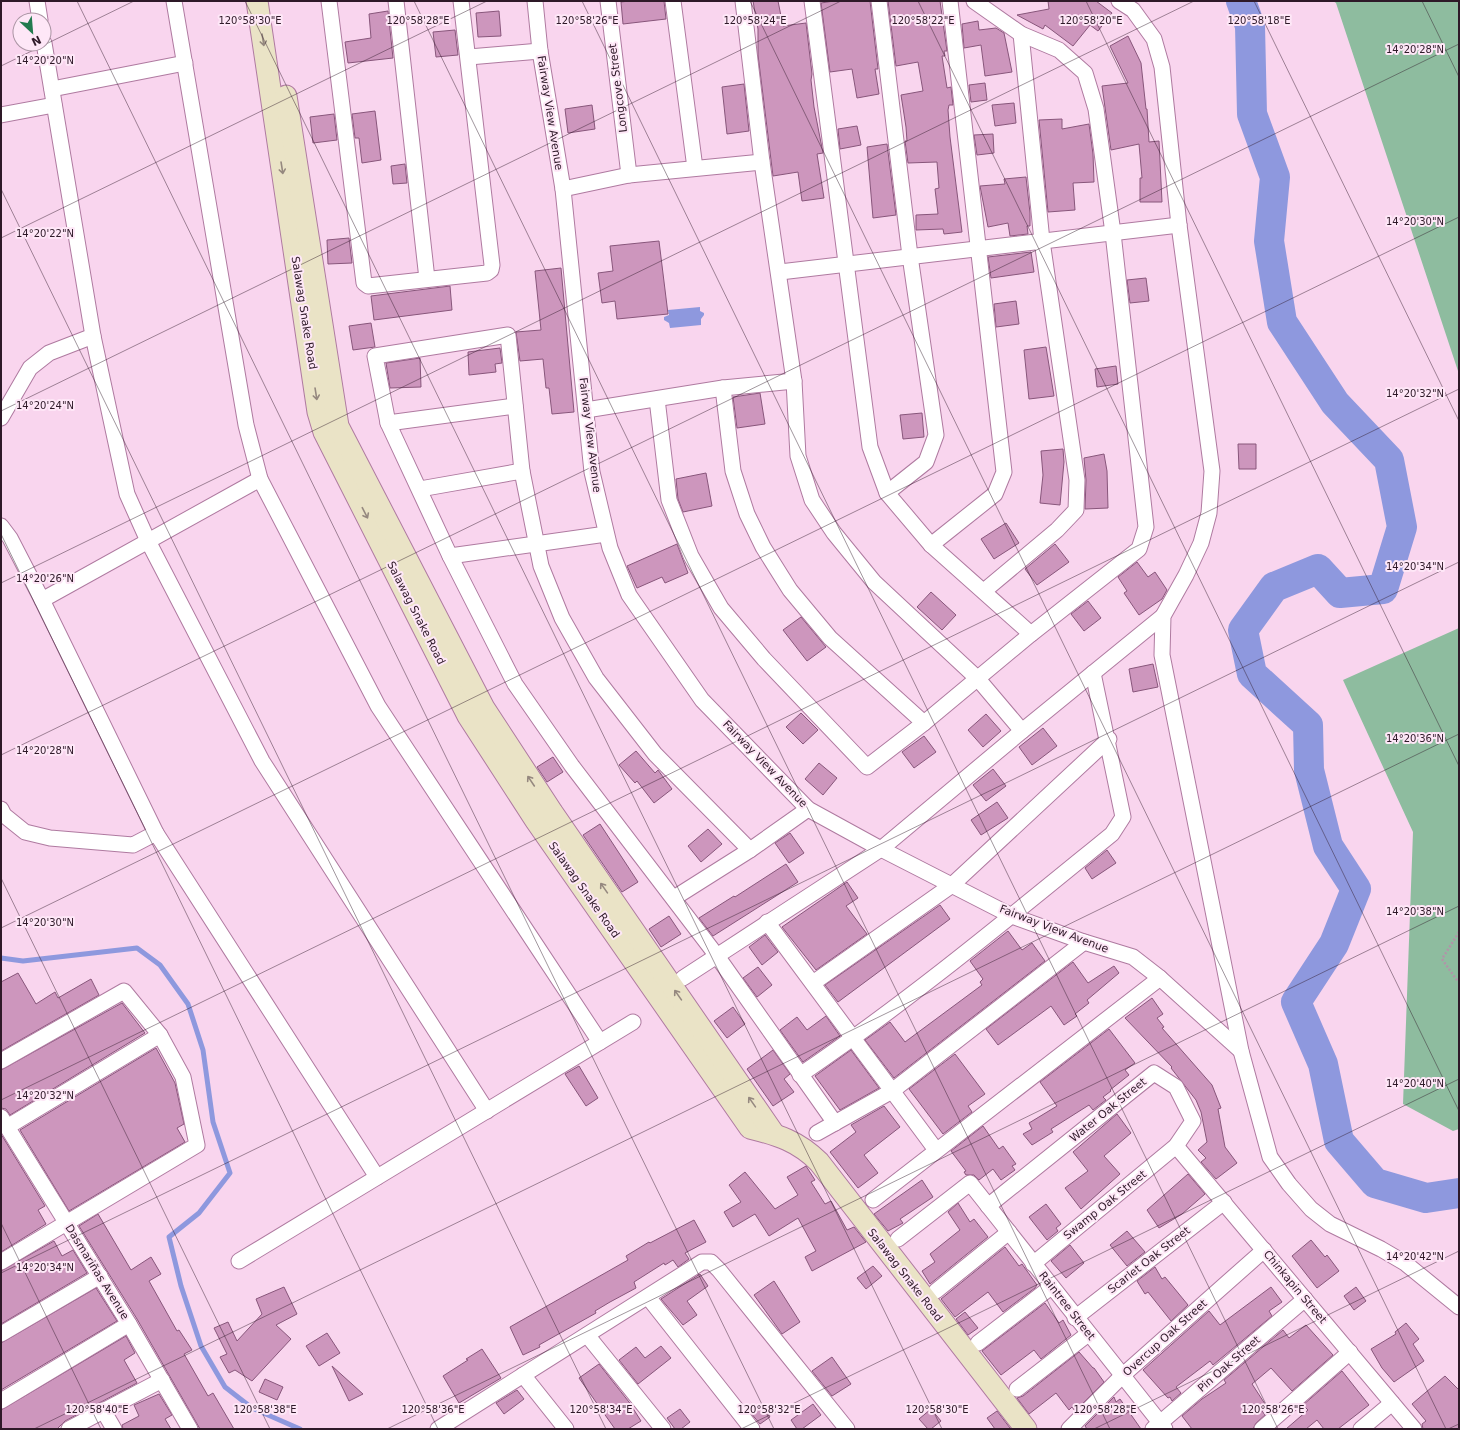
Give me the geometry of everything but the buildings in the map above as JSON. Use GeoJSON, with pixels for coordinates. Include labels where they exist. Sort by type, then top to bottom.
{"type":"FeatureCollection","features":[{"type":"Feature","properties":{"kind":"main road","name":"Salawag Snake Road"},"geometry":{"type":"LineString","coordinates":[[257,1],[318,412],[324,432],[403,570],[509,749],[774,1134],[805,1148],[819,1162],[1026,1429]]}},
{"type":"Feature","properties":{"kind":"main road","name":"Salawag Snake Road"},"geometry":{"type":"LineString","coordinates":[[271,1],[338,426],[403,570]]}},
{"type":"Feature","properties":{"kind":"street"},"geometry":{"type":"LineString","coordinates":[[37,1],[39,12]]}},
{"type":"Feature","properties":{"kind":"street"},"geometry":{"type":"LineString","coordinates":[[174,1],[246,425],[260,479],[378,706],[600,1042]]}},
{"type":"Feature","properties":{"kind":"street"},"geometry":{"type":"LineString","coordinates":[[329,1],[364,283],[368,286],[487,273],[491,270],[492,265],[469,57],[461,1]]}},
{"type":"Feature","properties":{"kind":"street"},"geometry":{"type":"LineString","coordinates":[[396,1],[427,279]]}},
{"type":"Feature","properties":{"kind":"street","name":"Fairway View Avenue"},"geometry":{"type":"LineString","coordinates":[[535,1],[540,51],[563,189],[592,472],[606,534],[629,595],[702,700],[808,809],[881,849],[1012,916],[1133,958],[1160,978],[1241,1051]]}},
{"type":"Feature","properties":{"kind":"street","name":"Longcove Street"},"geometry":{"type":"LineString","coordinates":[[608,1],[629,175]]}},
{"type":"Feature","properties":{"kind":"street"},"geometry":{"type":"LineString","coordinates":[[674,1],[695,168]]}},
{"type":"Feature","properties":{"kind":"street"},"geometry":{"type":"LineString","coordinates":[[743,1],[762,162],[780,272],[794,381],[798,456],[812,500],[834,533],[874,582],[978,679],[1022,731]]}},
{"type":"Feature","properties":{"kind":"street"},"geometry":{"type":"LineString","coordinates":[[812,1],[870,447],[887,493],[931,545],[1031,634]]}},
{"type":"Feature","properties":{"kind":"street"},"geometry":{"type":"LineString","coordinates":[[879,1],[910,256],[936,435],[926,462],[887,493]]}},
{"type":"Feature","properties":{"kind":"street"},"geometry":{"type":"LineString","coordinates":[[931,545],[995,494],[1004,472],[950,1]]}},
{"type":"Feature","properties":{"kind":"street"},"geometry":{"type":"LineString","coordinates":[[657,399],[669,500],[691,556],[721,608],[764,659],[867,767],[978,679],[1031,634],[1140,549],[1146,527],[1113,233],[1096,109],[1085,73],[1059,50],[1021,34],[974,1]]}},
{"type":"Feature","properties":{"kind":"street"},"geometry":{"type":"LineString","coordinates":[[683,978],[881,849],[1163,616],[1186,576],[1201,542],[1209,513],[1212,471],[1179,225],[1162,67],[1154,39],[1133,10],[1119,1]]}},
{"type":"Feature","properties":{"kind":"street"},"geometry":{"type":"LineString","coordinates":[[984,591],[1057,530],[1076,510],[1077,480],[1042,241],[1021,34]]}},
{"type":"Feature","properties":{"kind":"street"},"geometry":{"type":"LineString","coordinates":[[469,57],[540,51]]}},
{"type":"Feature","properties":{"kind":"street"},"geometry":{"type":"LineString","coordinates":[[46,52],[93,336],[127,494],[148,541],[262,761],[487,1111]]}},
{"type":"Feature","properties":{"kind":"street"},"geometry":{"type":"LineString","coordinates":[[52,89],[185,63]]}},
{"type":"Feature","properties":{"kind":"street"},"geometry":{"type":"LineString","coordinates":[[1,115],[54,105]]}},
{"type":"Feature","properties":{"kind":"street"},"geometry":{"type":"LineString","coordinates":[[563,189],[629,175],[762,162]]}},
{"type":"Feature","properties":{"kind":"street"},"geometry":{"type":"LineString","coordinates":[[780,272],[1179,225]]}},
{"type":"Feature","properties":{"kind":"street"},"geometry":{"type":"LineString","coordinates":[[750,850],[656,754],[596,678],[562,618],[541,566],[522,471],[508,335],[375,356],[388,423],[450,556],[515,684],[572,766],[717,956],[800,1075],[836,1123]]}},
{"type":"Feature","properties":{"kind":"street"},"geometry":{"type":"LineString","coordinates":[[1,418],[30,368],[49,353],[93,336]]}},
{"type":"Feature","properties":{"kind":"street"},"geometry":{"type":"LineString","coordinates":[[586,410],[723,388],[794,381]]}},
{"type":"Feature","properties":{"kind":"street"},"geometry":{"type":"LineString","coordinates":[[723,388],[733,471],[747,514],[763,547],[790,590],[830,638],[924,722]]}},
{"type":"Feature","properties":{"kind":"street"},"geometry":{"type":"LineString","coordinates":[[388,423],[515,406]]}},
{"type":"Feature","properties":{"kind":"street"},"geometry":{"type":"LineString","coordinates":[[420,489],[522,471]]}},
{"type":"Feature","properties":{"kind":"street"},"geometry":{"type":"LineString","coordinates":[[42,600],[260,479]]}},
{"type":"Feature","properties":{"kind":"street"},"geometry":{"type":"LineString","coordinates":[[1,526],[10,538],[42,600],[156,833],[377,1177]]}},
{"type":"Feature","properties":{"kind":"street"},"geometry":{"type":"LineString","coordinates":[[450,556],[606,534]]}},
{"type":"Feature","properties":{"kind":"street"},"geometry":{"type":"LineString","coordinates":[[1163,616],[1162,655],[1241,1051],[1270,1157],[1289,1184],[1311,1209],[1330,1224],[1381,1249],[1405,1263],[1459,1307]]}},
{"type":"Feature","properties":{"kind":"street"},"geometry":{"type":"LineString","coordinates":[[800,1075],[853,1038],[1012,916],[1112,834],[1123,816],[1109,739],[1093,673]]}},
{"type":"Feature","properties":{"kind":"street"},"geometry":{"type":"LineString","coordinates":[[813,983],[952,885],[1109,739]]}},
{"type":"Feature","properties":{"kind":"street"},"geometry":{"type":"LineString","coordinates":[[1,808],[4,815],[25,832],[50,838],[134,845],[156,833]]}},
{"type":"Feature","properties":{"kind":"street"},"geometry":{"type":"LineString","coordinates":[[674,898],[750,850],[808,809]]}},
{"type":"Feature","properties":{"kind":"street"},"geometry":{"type":"LineString","coordinates":[[768,922],[936,1150]]}},
{"type":"Feature","properties":{"kind":"street"},"geometry":{"type":"LineString","coordinates":[[817,1133],[892,1090],[1084,942]]}},
{"type":"Feature","properties":{"kind":"street"},"geometry":{"type":"LineString","coordinates":[[873,1200],[1160,978]]}},
{"type":"Feature","properties":{"kind":"street"},"geometry":{"type":"LineString","coordinates":[[1,1061],[124,991],[160,1034],[182,1077],[197,1145],[66,1223],[2,1259]]}},
{"type":"Feature","properties":{"kind":"street"},"geometry":{"type":"LineString","coordinates":[[239,1261],[633,1022]]}},
{"type":"Feature","properties":{"kind":"street"},"geometry":{"type":"LineString","coordinates":[[4,1122],[160,1034]]}},
{"type":"Feature","properties":{"kind":"street","name":"Water Oak Street"},"geometry":{"type":"LineString","coordinates":[[988,1206],[1154,1073],[1176,1087],[1193,1121],[1176,1146]]}},
{"type":"Feature","properties":{"kind":"street","name":"Dasmariñas Avenue"},"geometry":{"type":"LineString","coordinates":[[4,1122],[100,1276],[190,1429]]}},
{"type":"Feature","properties":{"kind":"street","name":"Chinkapin Street"},"geometry":{"type":"LineString","coordinates":[[1176,1146],[1414,1429]]}},
{"type":"Feature","properties":{"kind":"street","name":"Swamp Oak Street"},"geometry":{"type":"LineString","coordinates":[[1033,1264],[1176,1146]]}},
{"type":"Feature","properties":{"kind":"street","name":"Raintree Street"},"geometry":{"type":"LineString","coordinates":[[898,1239],[970,1183],[1075,1318],[1124,1375],[1160,1427]]}},
{"type":"Feature","properties":{"kind":"street","name":"Scarlet Oak Street"},"geometry":{"type":"LineString","coordinates":[[1075,1318],[1224,1202]]}},
{"type":"Feature","properties":{"kind":"street"},"geometry":{"type":"LineString","coordinates":[[936,1291],[1009,1232]]}},
{"type":"Feature","properties":{"kind":"street","name":"Overcup Oak Street"},"geometry":{"type":"LineString","coordinates":[[1069,1429],[1124,1375],[1264,1250]]}},
{"type":"Feature","properties":{"kind":"street"},"geometry":{"type":"LineString","coordinates":[[438,1429],[702,1262],[711,1262],[847,1429]]}},
{"type":"Feature","properties":{"kind":"street"},"geometry":{"type":"LineString","coordinates":[[1,1334],[100,1276]]}},
{"type":"Feature","properties":{"kind":"street"},"geometry":{"type":"LineString","coordinates":[[978,1343],[1051,1287]]}},
{"type":"Feature","properties":{"kind":"street"},"geometry":{"type":"LineString","coordinates":[[648,1297],[752,1429]]}},
{"type":"Feature","properties":{"kind":"street","name":"Pin Oak Street"},"geometry":{"type":"LineString","coordinates":[[1160,1427],[1305,1299]]}},
{"type":"Feature","properties":{"kind":"street"},"geometry":{"type":"LineString","coordinates":[[1,1401],[129,1324]]}},
{"type":"Feature","properties":{"kind":"street"},"geometry":{"type":"LineString","coordinates":[[1017,1389],[1088,1334]]}},
{"type":"Feature","properties":{"kind":"street"},"geometry":{"type":"LineString","coordinates":[[587,1335],[663,1429]]}},
{"type":"Feature","properties":{"kind":"street"},"geometry":{"type":"LineString","coordinates":[[1262,1429],[1350,1352]]}},
{"type":"Feature","properties":{"kind":"street"},"geometry":{"type":"LineString","coordinates":[[523,1375],[561,1427]]}},
{"type":"Feature","properties":{"kind":"street"},"geometry":{"type":"LineString","coordinates":[[70,1429],[103,1410],[162,1380]]}},
{"type":"Feature","properties":{"kind":"street"},"geometry":{"type":"LineString","coordinates":[[1361,1429],[1392,1404]]}},
{"type":"Feature","properties":{"kind":"street"},"geometry":{"type":"LineString","coordinates":[[103,1410],[114,1429]]}},
{"type":"Feature","properties":{"kind":"path"},"geometry":{"type":"LineString","coordinates":[[1459,932],[1442,960],[1459,981]]}},
{"type":"Feature","properties":{"kind":"green space"},"geometry":{"type":"Polygon","coordinates":[[[1333,1],[1459,1],[1459,374],[1336,3],[1333,1]]]}},
{"type":"Feature","properties":{"kind":"green space"},"geometry":{"type":"Polygon","coordinates":[[[1459,628],[1459,1129],[1453,1131],[1403,1104],[1413,832],[1343,680],[1459,628]]]}},
{"type":"Feature","properties":{"kind":"water"},"geometry":{"type":"Polygon","coordinates":[[[700,307],[700,311],[704,313],[701,319],[701,325],[670,328],[669,323],[664,320],[664,317],[669,315],[668,310],[700,307]]]}},
{"type":"Feature","properties":{"kind":"waterway"},"geometry":{"type":"LineString","coordinates":[[1241,1],[1250,26],[1252,114],[1275,177],[1269,241],[1282,322],[1335,403],[1389,460],[1402,527],[1383,589],[1340,593],[1318,569],[1274,587],[1243,630],[1252,674],[1308,725],[1309,770],[1328,846],[1356,889],[1334,944],[1296,1002],[1323,1064],[1339,1141],[1375,1183],[1426,1198],[1459,1193]]}},
{"type":"Feature","properties":{"kind":"waterway"},"geometry":{"type":"LineString","coordinates":[[1,958],[23,961],[137,948],[160,965],[188,1004],[203,1050],[213,1122],[230,1173],[199,1213],[169,1237],[181,1286],[201,1346],[225,1387],[252,1408],[300,1429]]}}]}
